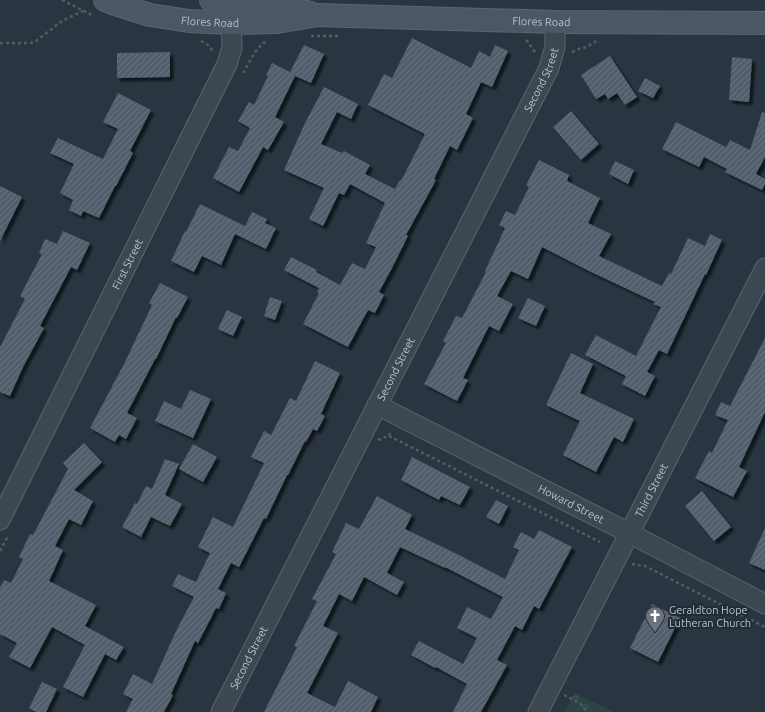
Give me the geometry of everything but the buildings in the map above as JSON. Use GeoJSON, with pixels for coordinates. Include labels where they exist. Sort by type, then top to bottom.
{"type":"FeatureCollection","features":[{"type":"Feature","properties":{"kind":"main road","name":"Flores Road"},"geometry":{"type":"LineString","coordinates":[[105,0],[150,15],[189,21],[225,8],[277,22],[317,15],[555,22],[765,24]]}},
{"type":"Feature","properties":{"kind":"street","name":"First Street"},"geometry":{"type":"LineString","coordinates":[[0,520],[227,64],[232,48],[225,8]]}},
{"type":"Feature","properties":{"kind":"street","name":"Second Street"},"geometry":{"type":"LineString","coordinates":[[221,712],[549,68],[555,47],[555,22]]}},
{"type":"Feature","properties":{"kind":"street","name":"Third Street"},"geometry":{"type":"LineString","coordinates":[[538,712],[765,268]]}},
{"type":"Feature","properties":{"kind":"street","name":"Howard Street"},"geometry":{"type":"LineString","coordinates":[[377,406],[765,604]]}},
{"type":"Feature","properties":{"kind":"path"},"geometry":{"type":"LineString","coordinates":[[0,43],[31,43],[36,41],[62,21],[84,11],[62,0]]}},
{"type":"Feature","properties":{"kind":"path"},"geometry":{"type":"LineString","coordinates":[[305,36],[343,36]]}},
{"type":"Feature","properties":{"kind":"path"},"geometry":{"type":"LineString","coordinates":[[245,70],[259,47],[263,43],[268,42]]}},
{"type":"Feature","properties":{"kind":"path"},"geometry":{"type":"LineString","coordinates":[[389,436],[600,542]]}},
{"type":"Feature","properties":{"kind":"path"},"geometry":{"type":"LineString","coordinates":[[628,562],[645,566],[765,627]]}},
{"type":"Feature","properties":{"kind":"path"},"geometry":{"type":"LineString","coordinates":[[562,694],[580,703],[587,712]]}},
{"type":"Feature","properties":{"kind":"green space"},"geometry":{"type":"Polygon","coordinates":[[[575,693],[613,712],[565,712],[575,693]]]}},
{"type":"Feature","properties":{"kind":"place","name":"Geraldton Hope Lutheran Church"},"geometry":{"type":"Point","coordinates":[655,633]}}]}
